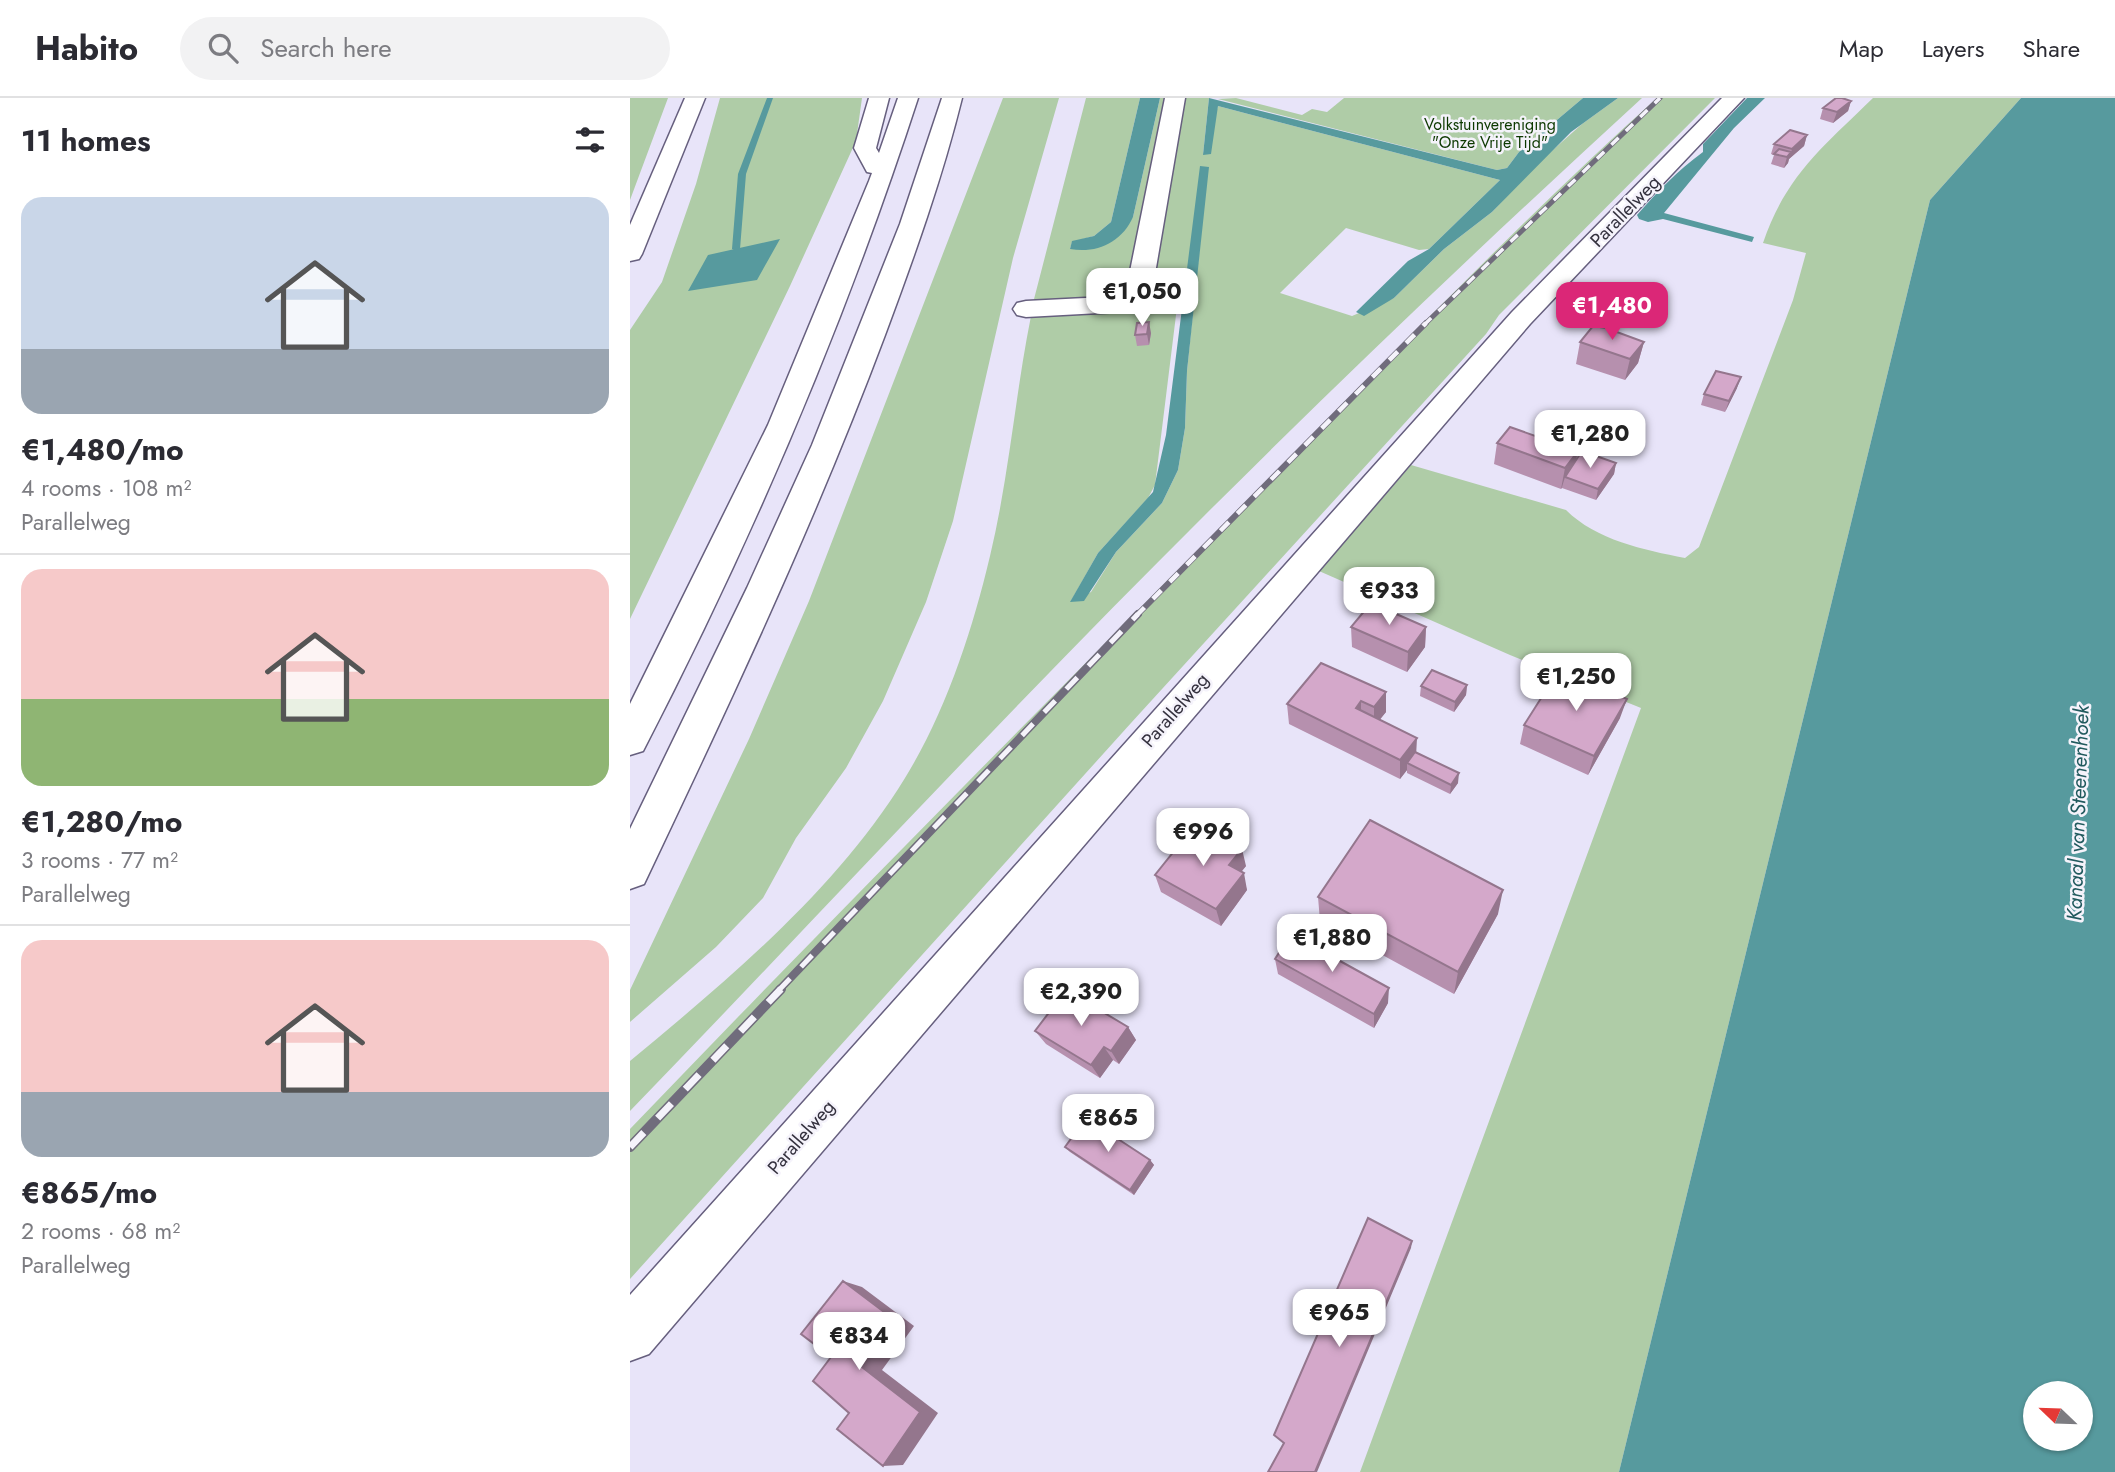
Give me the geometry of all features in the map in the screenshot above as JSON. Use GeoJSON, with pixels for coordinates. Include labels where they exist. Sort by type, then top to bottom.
{"type":"FeatureCollection","features":[{"type":"Feature","properties":{"kind":"main road"},"geometry":{"type":"LineString","coordinates":[[674,144],[688,98]]}},
{"type":"Feature","properties":{"kind":"main road"},"geometry":{"type":"LineString","coordinates":[[630,254],[695,98]]}},
{"type":"Feature","properties":{"kind":"main road"},"geometry":{"type":"LineString","coordinates":[[879,98],[865,148],[881,179]]}},
{"type":"Feature","properties":{"kind":"main road"},"geometry":{"type":"LineString","coordinates":[[630,740],[714,573],[815,350],[881,179],[908,98]]}},
{"type":"Feature","properties":{"kind":"main road"},"geometry":{"type":"LineString","coordinates":[[630,871],[731,661],[849,395],[949,109],[963,98]]}},
{"type":"Feature","properties":{"kind":"main road"},"geometry":{"type":"LineString","coordinates":[[1026,309],[1137,303],[1175,98]]}},
{"type":"Feature","properties":{"kind":"main road","name":"Parallelweg"},"geometry":{"type":"LineString","coordinates":[[630,1335],[1521,318],[1734,98]]}},
{"type":"Feature","properties":{"kind":"green space"},"geometry":{"type":"Polygon","coordinates":[[[630,98],[668,98],[630,200],[630,98]]]}},
{"type":"Feature","properties":{"kind":"green space"},"geometry":{"type":"Polygon","coordinates":[[[720,98],[862,98],[856,141],[790,286],[630,619],[630,330],[662,282],[696,184],[720,98]]]}},
{"type":"Feature","properties":{"kind":"green space"},"geometry":{"type":"Polygon","coordinates":[[[1003,98],[1059,98],[1013,258],[953,521],[926,602],[883,701],[846,768],[796,838],[763,898],[716,947],[630,1022],[630,990],[749,739],[809,601],[1003,98]]]}},
{"type":"Feature","properties":{"kind":"green space"},"geometry":{"type":"Polygon","coordinates":[[[1086,98],[1140,98],[1111,222],[1094,236],[1072,242],[1070,249],[1133,217],[1160,98],[1169,98],[1131,293],[1122,298],[1033,303],[1086,98]]]}},
{"type":"Feature","properties":{"kind":"green space"},"geometry":{"type":"Polygon","coordinates":[[[1180,98],[1209,98],[1203,155],[1218,106],[1500,180],[1429,249],[1419,250],[1346,228],[1280,293],[1352,316],[1394,298],[1444,249],[1492,212],[1536,165],[1582,124],[1618,98],[1642,98],[1394,330],[1151,569],[947,778],[630,1111],[630,1061],[743,965],[814,895],[877,819],[920,752],[956,670],[983,585],[997,526],[1031,316],[1144,308],[1180,98]],[[1208,166],[1180,307],[1177,307],[1155,485],[1148,498],[1098,553],[1071,601],[1091,592],[1116,552],[1162,503],[1178,470],[1185,428],[1187,371],[1208,166]]]}},
{"type":"Feature","properties":{"kind":"green space","name":"Volkstuinvereniging \"Onze Vrije Tijd\""},"geometry":{"type":"Polygon","coordinates":[[[1236,98],[1302,115],[1312,109],[1327,112],[1344,98],[1583,98],[1519,152],[1507,168],[1497,170],[1218,99],[1236,98]]]}},
{"type":"Feature","properties":{"kind":"green space"},"geometry":{"type":"Polygon","coordinates":[[[1657,98],[1715,98],[1499,315],[1486,334],[630,1279],[630,1129],[949,802],[1461,285],[1657,98]]]}},
{"type":"Feature","properties":{"kind":"green space"},"geometry":{"type":"Polygon","coordinates":[[[1873,98],[2021,98],[1930,200],[1619,1472],[1360,1472],[1641,708],[1510,655],[1319,571],[1411,465],[1566,510],[1591,529],[1637,547],[1685,558],[1699,547],[1793,300],[1806,253],[1763,243],[1772,219],[1783,198],[1808,163],[1873,98]]]}},
{"type":"Feature","properties":{"kind":"water"},"geometry":{"type":"Polygon","coordinates":[[[1140,98],[1160,98],[1133,217],[1122,233],[1108,244],[1090,250],[1070,249],[1072,241],[1094,236],[1111,222],[1140,98]]]}},
{"type":"Feature","properties":{"kind":"water"},"geometry":{"type":"Polygon","coordinates":[[[1209,98],[1497,170],[1507,168],[1519,152],[1583,98],[1618,98],[1571,132],[1492,212],[1444,249],[1394,298],[1364,316],[1356,312],[1408,261],[1429,249],[1500,180],[1218,106],[1211,154],[1203,155],[1209,98]]]}},
{"type":"Feature","properties":{"kind":"water"},"geometry":{"type":"Polygon","coordinates":[[[1747,98],[1765,98],[1734,128],[1664,213],[1754,237],[1752,242],[1663,219],[1648,222],[1639,219],[1637,215],[1645,206],[1676,174],[1703,152],[1703,144],[1747,98]]]}},
{"type":"Feature","properties":{"kind":"water","name":"Kanaal van Steenenhoek"},"geometry":{"type":"Polygon","coordinates":[[[2021,98],[2115,98],[2115,1472],[1619,1472],[1930,200],[2021,98]]]}},
{"type":"Feature","properties":{"kind":"water"},"geometry":{"type":"Polygon","coordinates":[[[1200,166],[1209,167],[1187,371],[1185,428],[1178,470],[1162,503],[1116,552],[1084,601],[1070,602],[1098,553],[1153,492],[1166,435],[1200,166]]]}},
{"type":"Feature","properties":{"kind":"water"},"geometry":{"type":"Polygon","coordinates":[[[780,239],[757,280],[688,291],[708,255],[780,239]]]}},
{"type":"Feature","properties":{"kind":"building"},"geometry":{"type":"Polygon","coordinates":[[[1836,98],[1851,101],[1837,112],[1823,108],[1836,98]]]}},
{"type":"Feature","properties":{"kind":"building"},"geometry":{"type":"Polygon","coordinates":[[[1790,130],[1807,135],[1792,149],[1774,144],[1790,130]]]}},
{"type":"Feature","properties":{"kind":"building"},"geometry":{"type":"Polygon","coordinates":[[[1779,149],[1791,152],[1787,157],[1774,154],[1779,149]]]}},
{"type":"Feature","properties":{"kind":"building"},"geometry":{"type":"Polygon","coordinates":[[[1149,322],[1147,334],[1135,335],[1137,323],[1149,322]]]}},
{"type":"Feature","properties":{"kind":"building"},"geometry":{"type":"Polygon","coordinates":[[[1593,326],[1644,342],[1630,359],[1580,342],[1593,326]]]}},
{"type":"Feature","properties":{"kind":"building"},"geometry":{"type":"Polygon","coordinates":[[[1716,371],[1741,377],[1729,401],[1704,394],[1716,371]]]}},
{"type":"Feature","properties":{"kind":"building"},"geometry":{"type":"Polygon","coordinates":[[[1510,427],[1578,451],[1565,468],[1497,443],[1510,427]]]}},
{"type":"Feature","properties":{"kind":"building"},"geometry":{"type":"Polygon","coordinates":[[[1582,451],[1616,463],[1598,489],[1565,477],[1582,451]]]}},
{"type":"Feature","properties":{"kind":"building"},"geometry":{"type":"Polygon","coordinates":[[[1371,603],[1426,627],[1408,652],[1351,627],[1371,603]]]}},
{"type":"Feature","properties":{"kind":"building"},"geometry":{"type":"Polygon","coordinates":[[[1321,663],[1386,692],[1374,707],[1361,701],[1356,708],[1417,738],[1400,760],[1287,704],[1321,663]]]}},
{"type":"Feature","properties":{"kind":"building"},"geometry":{"type":"Polygon","coordinates":[[[1432,670],[1467,685],[1455,702],[1421,686],[1432,670]]]}},
{"type":"Feature","properties":{"kind":"building"},"geometry":{"type":"Polygon","coordinates":[[[1559,670],[1627,699],[1594,756],[1524,725],[1559,670]]]}},
{"type":"Feature","properties":{"kind":"building"},"geometry":{"type":"Polygon","coordinates":[[[1415,752],[1459,773],[1451,785],[1407,763],[1415,752]]]}},
{"type":"Feature","properties":{"kind":"building"},"geometry":{"type":"Polygon","coordinates":[[[1370,820],[1503,890],[1458,972],[1318,897],[1370,820]]]}},
{"type":"Feature","properties":{"kind":"building"},"geometry":{"type":"Polygon","coordinates":[[[1205,829],[1242,849],[1229,865],[1244,873],[1216,909],[1155,875],[1183,840],[1192,845],[1205,829]]]}},
{"type":"Feature","properties":{"kind":"building"},"geometry":{"type":"Polygon","coordinates":[[[1291,934],[1389,988],[1374,1014],[1275,959],[1291,934]]]}},
{"type":"Feature","properties":{"kind":"building"},"geometry":{"type":"Polygon","coordinates":[[[1066,990],[1128,1027],[1111,1051],[1104,1047],[1091,1065],[1035,1031],[1066,990]]]}},
{"type":"Feature","properties":{"kind":"building"},"geometry":{"type":"Polygon","coordinates":[[[1086,1118],[1150,1160],[1130,1190],[1065,1147],[1086,1118]]]}},
{"type":"Feature","properties":{"kind":"building"},"geometry":{"type":"Polygon","coordinates":[[[1368,1218],[1412,1241],[1315,1472],[1268,1472],[1284,1443],[1274,1435],[1368,1218]]]}},
{"type":"Feature","properties":{"kind":"building"},"geometry":{"type":"Polygon","coordinates":[[[843,1281],[896,1321],[862,1367],[920,1412],[883,1466],[837,1429],[849,1413],[813,1381],[831,1357],[801,1334],[843,1281]]]}},
{"type":"Feature","properties":{"kind":"waterway"},"geometry":{"type":"LineString","coordinates":[[736,249],[742,174],[770,98]]}},
{"type":"Feature","properties":{"kind":"railway"},"geometry":{"type":"LineString","coordinates":[[1424,325],[1660,98]]}},
{"type":"Feature","properties":{"kind":"railway"},"geometry":{"type":"LineString","coordinates":[[1136,616],[1424,325]]}},
{"type":"Feature","properties":{"kind":"railway"},"geometry":{"type":"LineString","coordinates":[[779,990],[1138,614]]}},
{"type":"Feature","properties":{"kind":"railway"},"geometry":{"type":"LineString","coordinates":[[630,1147],[781,989]]}}]}
